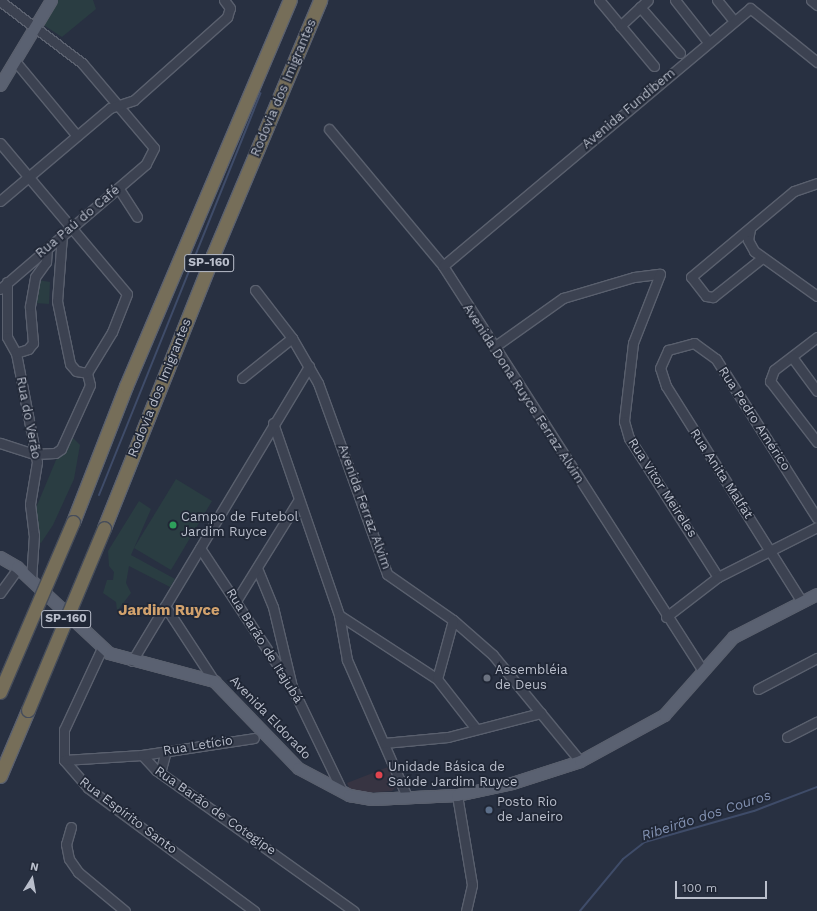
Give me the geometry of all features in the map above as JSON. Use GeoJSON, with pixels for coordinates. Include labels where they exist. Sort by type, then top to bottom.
{"type":"FeatureCollection","features":[{"type":"Feature","properties":{"kind":"highway","name":"Rodovia dos Imigrantes"},"geometry":{"type":"LineString","coordinates":[[0,692],[73,522],[126,386],[290,0]]}},
{"type":"Feature","properties":{"kind":"highway","name":"Rodovia dos Imigrantes"},"geometry":{"type":"LineString","coordinates":[[0,776],[104,528],[212,255],[320,0]]}},
{"type":"Feature","properties":{"kind":"main road"},"geometry":{"type":"LineString","coordinates":[[1,82],[51,0]]}},
{"type":"Feature","properties":{"kind":"main road","name":"Avenida Eldorado"},"geometry":{"type":"LineString","coordinates":[[0,549],[15,560],[17,567]]}},
{"type":"Feature","properties":{"kind":"main road","name":"Avenida Eldorado"},"geometry":{"type":"LineString","coordinates":[[0,557],[17,567],[102,648],[132,660],[214,681],[298,768],[342,791],[372,799],[457,795],[512,783],[580,761],[659,719],[675,706],[702,670],[733,637],[817,594]]}},
{"type":"Feature","properties":{"kind":"street"},"geometry":{"type":"LineString","coordinates":[[0,202],[77,136],[119,104],[134,100],[230,14],[224,0]]}},
{"type":"Feature","properties":{"kind":"street"},"geometry":{"type":"LineString","coordinates":[[600,0],[654,66]]}},
{"type":"Feature","properties":{"kind":"street"},"geometry":{"type":"LineString","coordinates":[[620,26],[648,0]]}},
{"type":"Feature","properties":{"kind":"street"},"geometry":{"type":"LineString","coordinates":[[675,0],[708,42]]}},
{"type":"Feature","properties":{"kind":"street"},"geometry":{"type":"LineString","coordinates":[[717,0],[733,20]]}},
{"type":"Feature","properties":{"kind":"street"},"geometry":{"type":"LineString","coordinates":[[811,0],[817,5]]}},
{"type":"Feature","properties":{"kind":"street"},"geometry":{"type":"LineString","coordinates":[[0,1],[82,63],[119,104]]}},
{"type":"Feature","properties":{"kind":"street"},"geometry":{"type":"LineString","coordinates":[[640,7],[680,53]]}},
{"type":"Feature","properties":{"kind":"street","name":"Avenida Fundibem"},"geometry":{"type":"LineString","coordinates":[[442,266],[733,20],[750,8],[817,62]]}},
{"type":"Feature","properties":{"kind":"street"},"geometry":{"type":"LineString","coordinates":[[15,61],[77,136]]}},
{"type":"Feature","properties":{"kind":"street","name":"Rua Paú do Café"},"geometry":{"type":"LineString","coordinates":[[4,285],[71,227],[119,189],[153,154],[152,142],[119,104]]}},
{"type":"Feature","properties":{"kind":"street","name":"Avenida Dona Ruyce Ferraz Alvim"},"geometry":{"type":"LineString","coordinates":[[329,129],[442,266],[666,617],[702,670]]}},
{"type":"Feature","properties":{"kind":"street"},"geometry":{"type":"LineString","coordinates":[[0,143],[126,292],[112,332],[88,373],[90,385],[80,400],[63,446],[55,453],[34,454],[0,443]]}},
{"type":"Feature","properties":{"kind":"street"},"geometry":{"type":"LineString","coordinates":[[762,258],[713,297],[706,296],[691,280],[693,272],[750,229],[794,191],[817,183]]}},
{"type":"Feature","properties":{"kind":"street"},"geometry":{"type":"LineString","coordinates":[[119,189],[137,217]]}},
{"type":"Feature","properties":{"kind":"street"},"geometry":{"type":"LineString","coordinates":[[750,229],[750,245],[762,258],[817,296]]}},
{"type":"Feature","properties":{"kind":"street"},"geometry":{"type":"LineString","coordinates":[[62,235],[57,301],[70,364],[76,371],[88,373]]}},
{"type":"Feature","properties":{"kind":"street"},"geometry":{"type":"LineString","coordinates":[[16,353],[28,349],[33,343],[30,306],[35,277],[46,262],[47,248]]}},
{"type":"Feature","properties":{"kind":"street","name":"Rua Vitor Meireles"},"geometry":{"type":"LineString","coordinates":[[494,347],[553,303],[603,286],[655,273],[662,276],[646,303],[633,343],[624,398],[625,426],[718,577]]}},
{"type":"Feature","properties":{"kind":"street","name":"Rua do Verão"},"geometry":{"type":"LineString","coordinates":[[4,285],[7,332],[16,353],[34,454],[37,462],[30,504],[34,535],[31,580]]}},
{"type":"Feature","properties":{"kind":"street","name":"Avenida Ferraz Alvim"},"geometry":{"type":"LineString","coordinates":[[256,290],[292,338],[309,366],[326,401],[384,568],[393,579],[453,620],[493,655],[580,761]]}},
{"type":"Feature","properties":{"kind":"street"},"geometry":{"type":"LineString","coordinates":[[242,378],[292,338]]}},
{"type":"Feature","properties":{"kind":"street"},"geometry":{"type":"LineString","coordinates":[[816,339],[774,370],[770,381],[817,442]]}},
{"type":"Feature","properties":{"kind":"street","name":"Rua Pedro Américo"},"geometry":{"type":"LineString","coordinates":[[675,346],[694,343],[716,359],[817,518]]}},
{"type":"Feature","properties":{"kind":"street","name":"Rua Anita Malfat"},"geometry":{"type":"LineString","coordinates":[[675,346],[662,360],[666,386],[802,602]]}},
{"type":"Feature","properties":{"kind":"street"},"geometry":{"type":"LineString","coordinates":[[792,357],[817,392]]}},
{"type":"Feature","properties":{"kind":"street"},"geometry":{"type":"LineString","coordinates":[[132,660],[309,366]]}},
{"type":"Feature","properties":{"kind":"street"},"geometry":{"type":"LineString","coordinates":[[273,424],[298,501],[340,615],[347,660],[407,797]]}},
{"type":"Feature","properties":{"kind":"street"},"geometry":{"type":"LineString","coordinates":[[236,601],[298,501]]}},
{"type":"Feature","properties":{"kind":"street"},"geometry":{"type":"LineString","coordinates":[[666,617],[718,577],[817,527]]}},
{"type":"Feature","properties":{"kind":"street","name":"Rua Barão de Itajubá"},"geometry":{"type":"LineString","coordinates":[[200,548],[236,601],[265,651],[292,687],[342,791]]}},
{"type":"Feature","properties":{"kind":"street"},"geometry":{"type":"LineString","coordinates":[[0,593],[17,567]]}},
{"type":"Feature","properties":{"kind":"street"},"geometry":{"type":"LineString","coordinates":[[257,568],[273,607],[292,687]]}},
{"type":"Feature","properties":{"kind":"street"},"geometry":{"type":"LineString","coordinates":[[165,606],[208,668],[214,681]]}},
{"type":"Feature","properties":{"kind":"street"},"geometry":{"type":"LineString","coordinates":[[340,615],[437,679],[476,729]]}},
{"type":"Feature","properties":{"kind":"street"},"geometry":{"type":"LineString","coordinates":[[437,679],[453,620]]}},
{"type":"Feature","properties":{"kind":"street"},"geometry":{"type":"LineString","coordinates":[[64,760],[64,730],[102,648]]}},
{"type":"Feature","properties":{"kind":"street"},"geometry":{"type":"LineString","coordinates":[[758,689],[817,658]]}},
{"type":"Feature","properties":{"kind":"street"},"geometry":{"type":"LineString","coordinates":[[384,743],[448,737],[541,713]]}},
{"type":"Feature","properties":{"kind":"street"},"geometry":{"type":"LineString","coordinates":[[787,737],[817,722]]}},
{"type":"Feature","properties":{"kind":"street","name":"Rua Letício"},"geometry":{"type":"LineString","coordinates":[[142,755],[254,738]]}},
{"type":"Feature","properties":{"kind":"street"},"geometry":{"type":"LineString","coordinates":[[160,773],[166,751]]}},
{"type":"Feature","properties":{"kind":"street","name":"Rua Barão de Cotegipe"},"geometry":{"type":"LineString","coordinates":[[64,760],[142,755],[160,773],[354,911]]}},
{"type":"Feature","properties":{"kind":"street","name":"Rua Espírito Santo"},"geometry":{"type":"LineString","coordinates":[[64,760],[88,788],[254,911]]}},
{"type":"Feature","properties":{"kind":"street"},"geometry":{"type":"LineString","coordinates":[[457,795],[472,885],[466,911]]}},
{"type":"Feature","properties":{"kind":"street"},"geometry":{"type":"LineString","coordinates":[[71,827],[66,844],[69,859],[78,872],[125,911]]}},
{"type":"Feature","properties":{"kind":"shaded area","name":"Unidade Básica de Saúde Jardim Ruyce"},"geometry":{"type":"Polygon","coordinates":[[[388,767],[396,787],[392,791],[352,794],[347,783],[388,767]]]}},
{"type":"Feature","properties":{"kind":"green space"},"geometry":{"type":"Polygon","coordinates":[[[57,0],[93,0],[96,9],[62,37],[42,24],[57,0]]]}},
{"type":"Feature","properties":{"kind":"green space"},"geometry":{"type":"Polygon","coordinates":[[[38,280],[50,282],[49,304],[35,303],[38,280]]]}},
{"type":"Feature","properties":{"kind":"green space"},"geometry":{"type":"Polygon","coordinates":[[[72,437],[80,445],[74,479],[53,525],[41,543],[36,541],[33,515],[56,460],[72,437]]]}},
{"type":"Feature","properties":{"kind":"green space","name":"Campo de Futebol Jardim Ruyce"},"geometry":{"type":"Polygon","coordinates":[[[176,479],[212,501],[171,570],[134,548],[176,479]]]}},
{"type":"Feature","properties":{"kind":"green space"},"geometry":{"type":"Polygon","coordinates":[[[139,501],[151,509],[131,555],[175,579],[170,587],[129,566],[126,583],[131,593],[117,611],[116,602],[103,593],[107,580],[113,580],[114,572],[109,566],[108,551],[139,501]]]}},
{"type":"Feature","properties":{"kind":"waterway"},"geometry":{"type":"LineString","coordinates":[[99,495],[261,93]]}},
{"type":"Feature","properties":{"kind":"waterway","name":"Ribeirão dos Couros"},"geometry":{"type":"LineString","coordinates":[[580,911],[623,859],[645,842],[754,811],[817,787]]}},
{"type":"Feature","properties":{"kind":"place","name":"Campo de Futebol Jardim Ruyce"},"geometry":{"type":"Point","coordinates":[173,525]}},
{"type":"Feature","properties":{"kind":"place","name":"Assembléia de Deus"},"geometry":{"type":"Point","coordinates":[487,678]}},
{"type":"Feature","properties":{"kind":"place","name":"Unidade Básica de Saúde Jardim Ruyce"},"geometry":{"type":"Point","coordinates":[379,775]}},
{"type":"Feature","properties":{"kind":"place","name":"Posto Rio de Janeiro"},"geometry":{"type":"Point","coordinates":[489,810]}},
{"type":"Feature","properties":{"kind":"district","name":"Jardim Ruyce"},"geometry":{"type":"Point","coordinates":[169,611]}}]}
